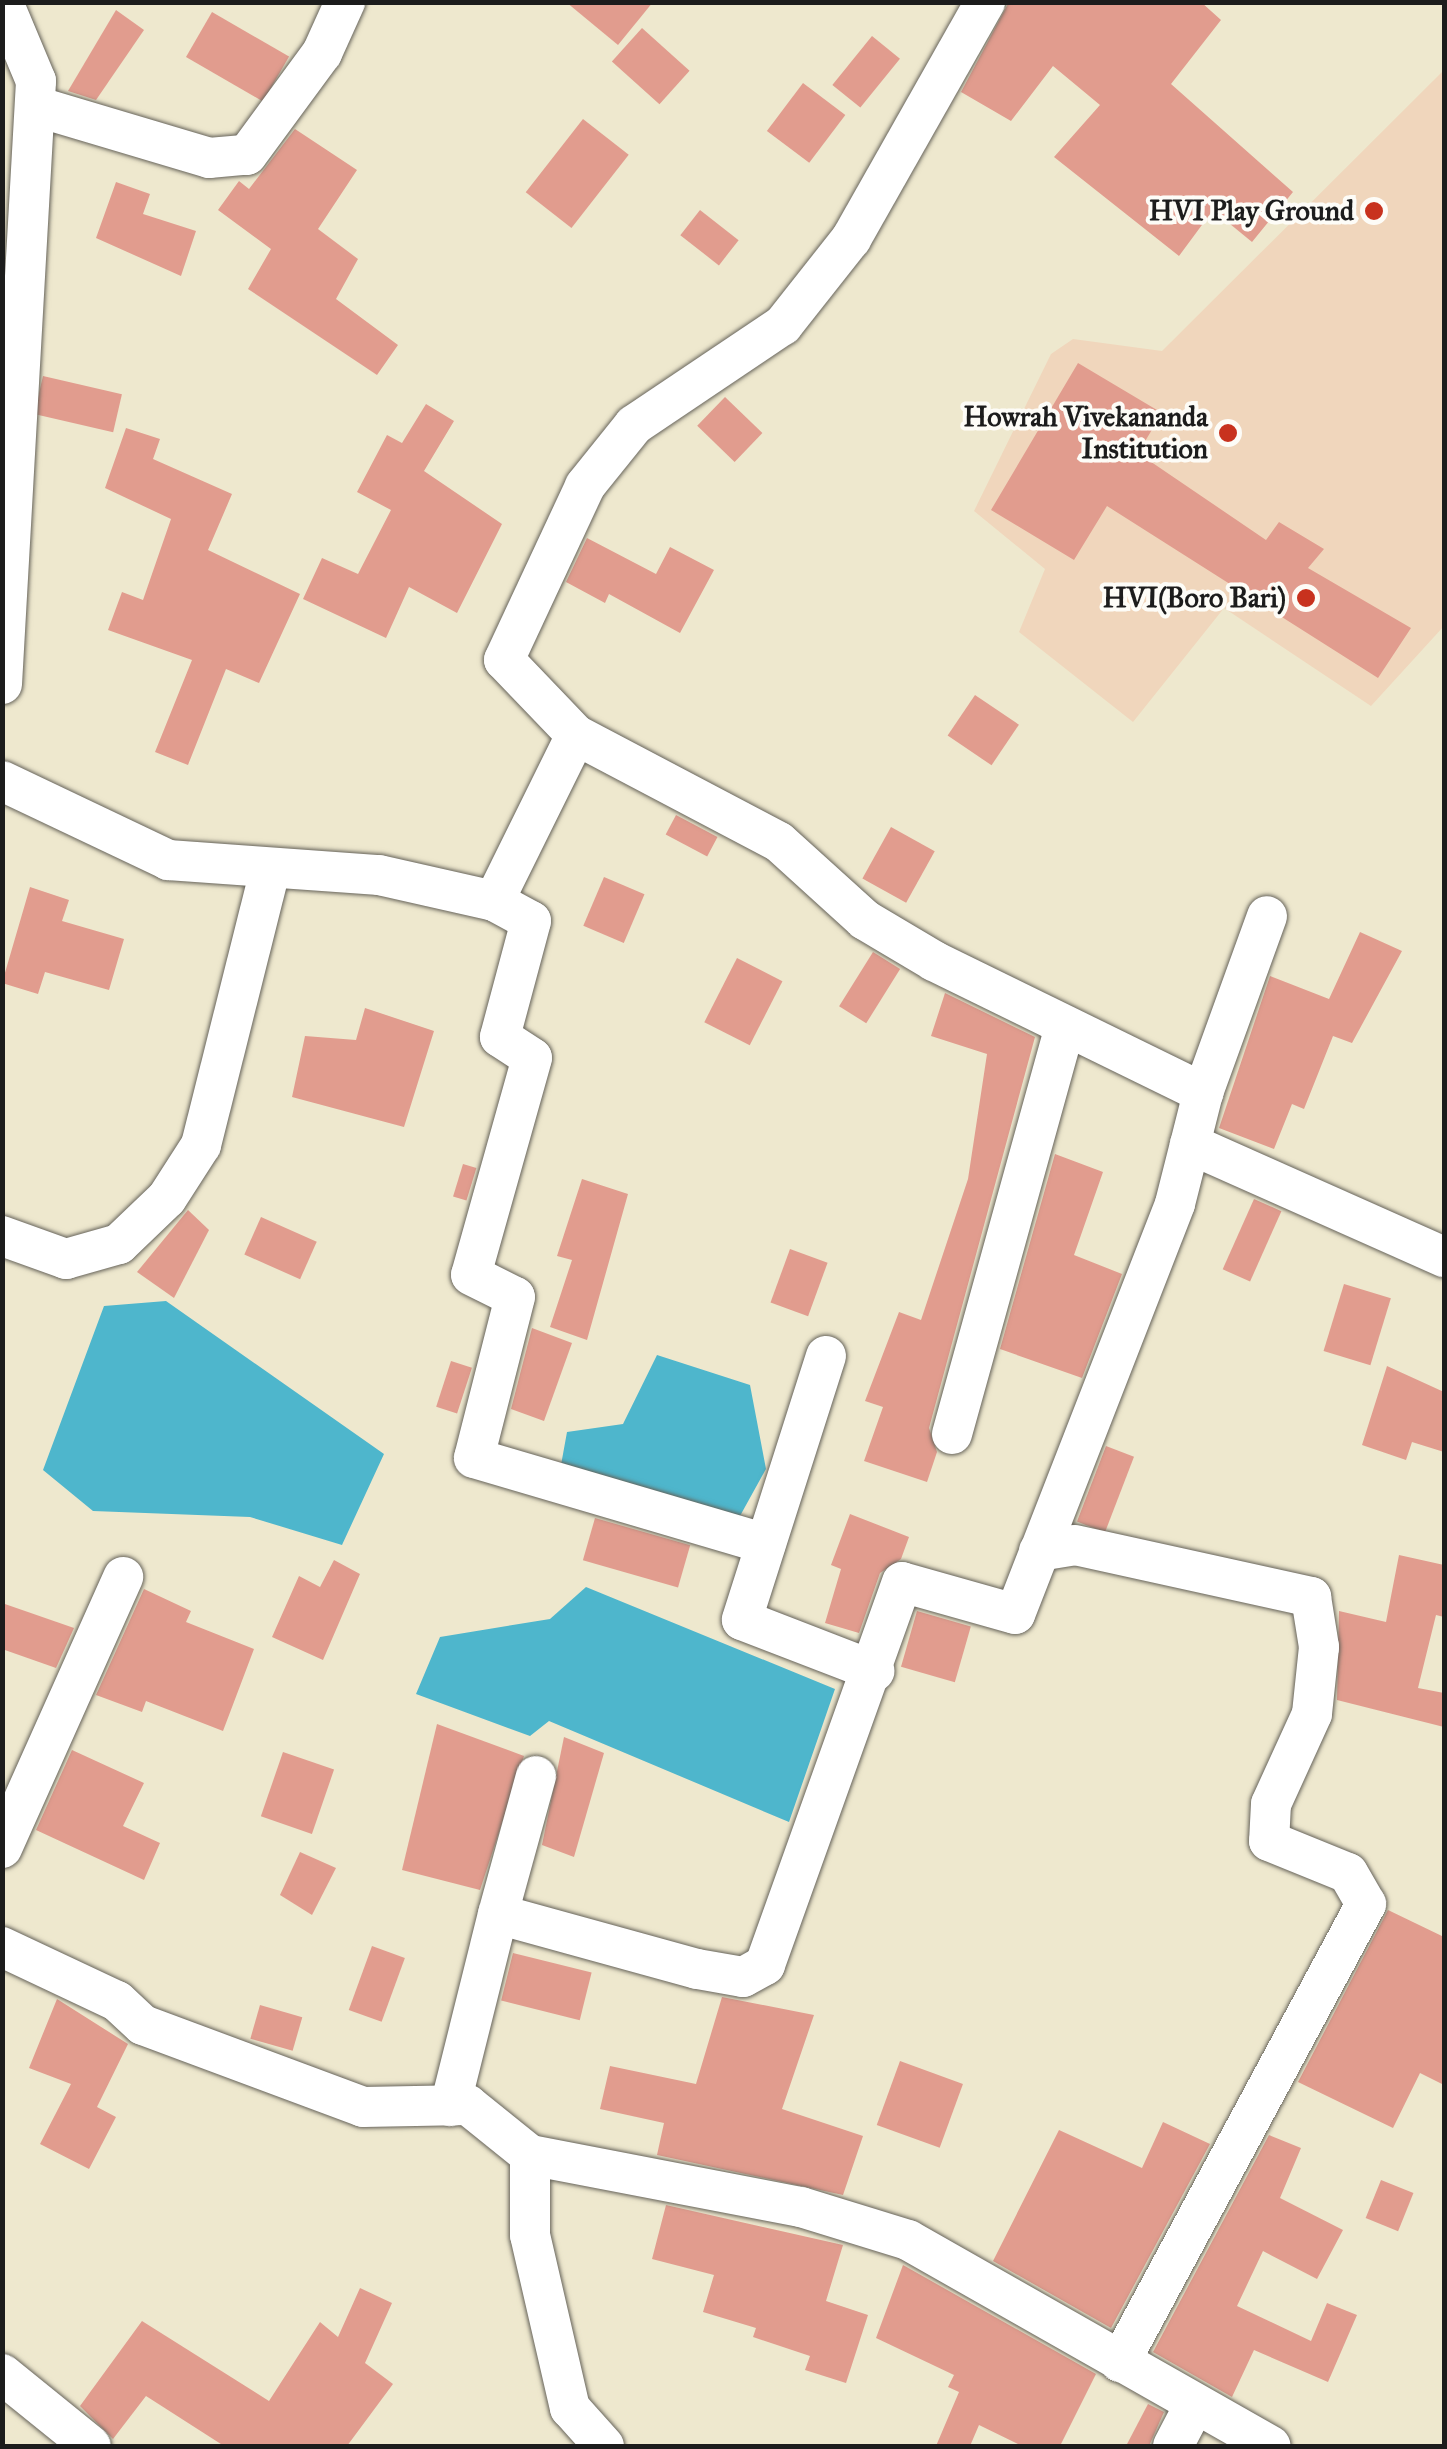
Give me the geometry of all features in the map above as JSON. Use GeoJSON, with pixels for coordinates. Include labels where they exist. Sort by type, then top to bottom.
{"type":"FeatureCollection","features":[{"type":"Feature","properties":{"kind":"street"},"geometry":{"type":"LineString","coordinates":[[2,684],[36,81],[4,2]]}},
{"type":"Feature","properties":{"kind":"street"},"geometry":{"type":"LineString","coordinates":[[35,106],[209,158],[247,155],[322,54],[345,2]]}},
{"type":"Feature","properties":{"kind":"street"},"geometry":{"type":"LineString","coordinates":[[984,2],[851,239],[782,326],[634,425],[585,486],[504,660],[576,734],[779,842],[866,920],[1064,1031],[1203,1092]]}},
{"type":"Feature","properties":{"kind":"street"},"geometry":{"type":"LineString","coordinates":[[494,901],[576,734]]}},
{"type":"Feature","properties":{"kind":"street"},"geometry":{"type":"LineString","coordinates":[[2,782],[168,860],[270,871],[379,875],[494,901],[531,921],[500,1037],[532,1058],[471,1275],[515,1297],[474,1458],[766,1544]]}},
{"type":"Feature","properties":{"kind":"street"},"geometry":{"type":"LineString","coordinates":[[2,1236],[66,1259],[119,1244],[167,1198],[201,1145],[270,871]]}},
{"type":"Feature","properties":{"kind":"street"},"geometry":{"type":"LineString","coordinates":[[498,1914],[698,1970],[756,1976],[874,1671],[902,1582],[1016,1614],[1139,1304],[1203,1092],[1268,916]]}},
{"type":"Feature","properties":{"kind":"street"},"geometry":{"type":"LineString","coordinates":[[952,1434],[1064,1031]]}},
{"type":"Feature","properties":{"kind":"street"},"geometry":{"type":"LineString","coordinates":[[1190,1144],[1444,1257]]}},
{"type":"Feature","properties":{"kind":"street"},"geometry":{"type":"LineString","coordinates":[[826,1356],[742,1620],[874,1671]]}},
{"type":"Feature","properties":{"kind":"street"},"geometry":{"type":"LineString","coordinates":[[1039,1551],[1075,1545],[1311,1597],[1319,1647],[1312,1714],[1271,1804],[1269,1841],[1348,1873],[1366,1904],[1120,2362]]}},
{"type":"Feature","properties":{"kind":"street"},"geometry":{"type":"LineString","coordinates":[[2,1848],[123,1577]]}},
{"type":"Feature","properties":{"kind":"street"},"geometry":{"type":"LineString","coordinates":[[450,2106],[536,1776]]}},
{"type":"Feature","properties":{"kind":"street"},"geometry":{"type":"LineString","coordinates":[[2,1947],[117,2001],[143,2024],[363,2107],[468,2105],[530,2155],[801,2207],[908,2240],[1272,2446]]}},
{"type":"Feature","properties":{"kind":"street"},"geometry":{"type":"LineString","coordinates":[[530,2155],[530,2234],[570,2408],[604,2446]]}},
{"type":"Feature","properties":{"kind":"street"},"geometry":{"type":"LineString","coordinates":[[2,2374],[91,2446]]}},
{"type":"Feature","properties":{"kind":"street"},"geometry":{"type":"LineString","coordinates":[[1172,2446],[1195,2404]]}},
{"type":"Feature","properties":{"kind":"shaded area","name":"Howrah Vivekananda Institution"},"geometry":{"type":"Polygon","coordinates":[[[1444,70],[1444,626],[1371,706],[1224,608],[1133,722],[1019,632],[1045,569],[974,511],[1051,354],[1073,339],[1162,351],[1444,70]]]}},
{"type":"Feature","properties":{"kind":"water"},"geometry":{"type":"Polygon","coordinates":[[[166,1301],[384,1454],[342,1545],[250,1517],[93,1511],[43,1470],[104,1306],[166,1301]]]}},
{"type":"Feature","properties":{"kind":"water"},"geometry":{"type":"Polygon","coordinates":[[[657,1355],[750,1385],[766,1469],[735,1525],[557,1487],[567,1432],[623,1424],[657,1355]]]}},
{"type":"Feature","properties":{"kind":"water"},"geometry":{"type":"Polygon","coordinates":[[[586,1587],[835,1689],[789,1822],[549,1721],[530,1736],[416,1694],[440,1637],[550,1619],[586,1587]]]}},
{"type":"Feature","properties":{"kind":"building"},"geometry":{"type":"Polygon","coordinates":[[[566,2],[653,2],[618,45],[566,2]]]}},
{"type":"Feature","properties":{"kind":"building"},"geometry":{"type":"Polygon","coordinates":[[[1009,2],[1201,2],[1221,20],[1171,84],[1293,192],[1252,242],[1213,210],[1179,256],[1054,157],[1100,105],[1053,66],[1011,121],[961,92],[1009,2]]]}},
{"type":"Feature","properties":{"kind":"building"},"geometry":{"type":"Polygon","coordinates":[[[116,10],[144,30],[96,100],[68,91],[116,10]]]}},
{"type":"Feature","properties":{"kind":"building"},"geometry":{"type":"Polygon","coordinates":[[[212,12],[289,56],[263,102],[186,57],[212,12]]]}},
{"type":"Feature","properties":{"kind":"building"},"geometry":{"type":"Polygon","coordinates":[[[642,28],[690,71],[659,104],[612,61],[642,28]]]}},
{"type":"Feature","properties":{"kind":"building"},"geometry":{"type":"Polygon","coordinates":[[[872,36],[900,59],[860,108],[832,85],[872,36]]]}},
{"type":"Feature","properties":{"kind":"building"},"geometry":{"type":"Polygon","coordinates":[[[803,83],[845,115],[809,163],[767,131],[803,83]]]}},
{"type":"Feature","properties":{"kind":"building"},"geometry":{"type":"Polygon","coordinates":[[[583,119],[629,155],[571,228],[526,192],[583,119]]]}},
{"type":"Feature","properties":{"kind":"building"},"geometry":{"type":"Polygon","coordinates":[[[295,129],[357,170],[318,229],[358,259],[336,299],[398,345],[377,375],[248,289],[271,249],[218,210],[239,181],[249,189],[295,129]]]}},
{"type":"Feature","properties":{"kind":"building"},"geometry":{"type":"Polygon","coordinates":[[[116,182],[150,194],[143,214],[196,231],[181,276],[96,238],[116,182]]]}},
{"type":"Feature","properties":{"kind":"building"},"geometry":{"type":"Polygon","coordinates":[[[700,210],[739,240],[719,265],[680,235],[700,210]]]}},
{"type":"Feature","properties":{"kind":"building"},"geometry":{"type":"Polygon","coordinates":[[[1078,363],[1162,413],[1138,453],[1266,540],[1279,522],[1324,549],[1308,568],[1411,628],[1378,678],[1107,506],[1074,560],[991,510],[1078,363]]]}},
{"type":"Feature","properties":{"kind":"building"},"geometry":{"type":"Polygon","coordinates":[[[43,376],[122,394],[113,432],[34,414],[43,376]]]}},
{"type":"Feature","properties":{"kind":"building"},"geometry":{"type":"Polygon","coordinates":[[[725,397],[762,433],[735,462],[697,426],[725,397]]]}},
{"type":"Feature","properties":{"kind":"building"},"geometry":{"type":"Polygon","coordinates":[[[426,404],[454,421],[424,471],[502,524],[457,613],[409,587],[386,638],[303,599],[322,558],[358,574],[391,510],[357,492],[387,435],[402,443],[426,404]]]}},
{"type":"Feature","properties":{"kind":"building"},"geometry":{"type":"Polygon","coordinates":[[[126,428],[160,439],[153,459],[232,494],[208,550],[300,594],[259,683],[226,669],[188,765],[155,752],[192,660],[108,630],[122,592],[143,600],[171,519],[105,488],[126,428]]]}},
{"type":"Feature","properties":{"kind":"building"},"geometry":{"type":"Polygon","coordinates":[[[587,538],[656,574],[670,547],[714,570],[680,633],[609,594],[605,603],[566,582],[587,538]]]}},
{"type":"Feature","properties":{"kind":"building"},"geometry":{"type":"Polygon","coordinates":[[[975,695],[1019,725],[992,765],[948,736],[975,695]]]}},
{"type":"Feature","properties":{"kind":"building"},"geometry":{"type":"Polygon","coordinates":[[[676,815],[717,837],[707,856],[666,834],[676,815]]]}},
{"type":"Feature","properties":{"kind":"building"},"geometry":{"type":"Polygon","coordinates":[[[891,827],[935,851],[906,903],[862,879],[891,827]]]}},
{"type":"Feature","properties":{"kind":"building"},"geometry":{"type":"Polygon","coordinates":[[[604,877],[645,894],[624,943],[583,926],[604,877]]]}},
{"type":"Feature","properties":{"kind":"building"},"geometry":{"type":"Polygon","coordinates":[[[30,887],[69,900],[62,921],[124,939],[109,990],[45,972],[38,994],[2,983],[30,887]]]}},
{"type":"Feature","properties":{"kind":"building"},"geometry":{"type":"Polygon","coordinates":[[[1360,932],[1402,951],[1352,1043],[1333,1036],[1304,1109],[1292,1104],[1274,1149],[1219,1128],[1270,976],[1329,999],[1360,932]]]}},
{"type":"Feature","properties":{"kind":"building"},"geometry":{"type":"Polygon","coordinates":[[[873,952],[900,969],[866,1023],[839,1006],[873,952]]]}},
{"type":"Feature","properties":{"kind":"building"},"geometry":{"type":"Polygon","coordinates":[[[737,958],[782,981],[750,1045],[704,1022],[737,958]]]}},
{"type":"Feature","properties":{"kind":"building"},"geometry":{"type":"Polygon","coordinates":[[[945,993],[1035,1037],[929,1428],[937,1452],[927,1482],[864,1461],[883,1407],[865,1401],[899,1312],[921,1320],[968,1179],[987,1054],[931,1036],[945,993]]]}},
{"type":"Feature","properties":{"kind":"building"},"geometry":{"type":"Polygon","coordinates":[[[365,1008],[434,1031],[404,1127],[292,1097],[305,1036],[356,1040],[365,1008]]]}},
{"type":"Feature","properties":{"kind":"building"},"geometry":{"type":"Polygon","coordinates":[[[1055,1154],[1103,1172],[1074,1255],[1122,1274],[1082,1378],[1000,1349],[1055,1154]]]}},
{"type":"Feature","properties":{"kind":"building"},"geometry":{"type":"Polygon","coordinates":[[[463,1164],[476,1168],[466,1201],[453,1197],[463,1164]]]}},
{"type":"Feature","properties":{"kind":"building"},"geometry":{"type":"Polygon","coordinates":[[[582,1179],[628,1194],[587,1340],[550,1327],[572,1260],[557,1256],[582,1179]]]}},
{"type":"Feature","properties":{"kind":"building"},"geometry":{"type":"Polygon","coordinates":[[[1254,1199],[1281,1211],[1250,1282],[1223,1269],[1254,1199]]]}},
{"type":"Feature","properties":{"kind":"building"},"geometry":{"type":"Polygon","coordinates":[[[188,1210],[209,1230],[174,1298],[137,1272],[188,1210]]]}},
{"type":"Feature","properties":{"kind":"building"},"geometry":{"type":"Polygon","coordinates":[[[261,1217],[317,1242],[300,1279],[244,1254],[261,1217]]]}},
{"type":"Feature","properties":{"kind":"building"},"geometry":{"type":"Polygon","coordinates":[[[790,1249],[828,1263],[808,1316],[771,1303],[790,1249]]]}},
{"type":"Feature","properties":{"kind":"building"},"geometry":{"type":"Polygon","coordinates":[[[1344,1284],[1391,1298],[1370,1365],[1324,1351],[1344,1284]]]}},
{"type":"Feature","properties":{"kind":"building"},"geometry":{"type":"Polygon","coordinates":[[[532,1328],[572,1343],[544,1421],[511,1409],[532,1328]]]}},
{"type":"Feature","properties":{"kind":"building"},"geometry":{"type":"Polygon","coordinates":[[[451,1361],[472,1368],[457,1413],[436,1407],[451,1361]]]}},
{"type":"Feature","properties":{"kind":"building"},"geometry":{"type":"Polygon","coordinates":[[[1387,1366],[1444,1392],[1444,1452],[1412,1442],[1406,1460],[1362,1445],[1387,1366]]]}},
{"type":"Feature","properties":{"kind":"building"},"geometry":{"type":"Polygon","coordinates":[[[1106,1446],[1134,1457],[1105,1532],[1077,1522],[1106,1446]]]}},
{"type":"Feature","properties":{"kind":"building"},"geometry":{"type":"Polygon","coordinates":[[[850,1514],[909,1537],[901,1559],[880,1573],[859,1633],[825,1623],[841,1569],[831,1565],[850,1514]]]}},
{"type":"Feature","properties":{"kind":"building"},"geometry":{"type":"Polygon","coordinates":[[[595,1518],[690,1545],[678,1588],[583,1560],[595,1518]]]}},
{"type":"Feature","properties":{"kind":"building"},"geometry":{"type":"Polygon","coordinates":[[[1399,1555],[1444,1565],[1444,1617],[1436,1615],[1418,1688],[1444,1693],[1444,1727],[1337,1700],[1339,1611],[1386,1622],[1399,1555]]]}},
{"type":"Feature","properties":{"kind":"building"},"geometry":{"type":"Polygon","coordinates":[[[334,1560],[360,1574],[323,1660],[272,1637],[299,1576],[320,1587],[334,1560]]]}},
{"type":"Feature","properties":{"kind":"building"},"geometry":{"type":"Polygon","coordinates":[[[144,1589],[191,1611],[186,1622],[254,1649],[223,1731],[146,1701],[142,1712],[96,1695],[144,1589]]]}},
{"type":"Feature","properties":{"kind":"building"},"geometry":{"type":"Polygon","coordinates":[[[2,1603],[74,1628],[56,1668],[2,1649],[2,1603]]]}},
{"type":"Feature","properties":{"kind":"building"},"geometry":{"type":"Polygon","coordinates":[[[917,1611],[971,1626],[955,1682],[901,1667],[917,1611]]]}},
{"type":"Feature","properties":{"kind":"building"},"geometry":{"type":"Polygon","coordinates":[[[437,1724],[524,1756],[480,1890],[402,1870],[437,1724]]]}},
{"type":"Feature","properties":{"kind":"building"},"geometry":{"type":"Polygon","coordinates":[[[564,1737],[604,1753],[574,1857],[542,1845],[564,1737]]]}},
{"type":"Feature","properties":{"kind":"building"},"geometry":{"type":"Polygon","coordinates":[[[72,1750],[144,1783],[123,1826],[160,1843],[144,1880],[36,1830],[72,1750]]]}},
{"type":"Feature","properties":{"kind":"building"},"geometry":{"type":"Polygon","coordinates":[[[283,1752],[334,1770],[312,1834],[261,1816],[283,1752]]]}},
{"type":"Feature","properties":{"kind":"building"},"geometry":{"type":"Polygon","coordinates":[[[300,1852],[336,1868],[312,1915],[280,1895],[300,1852]]]}},
{"type":"Feature","properties":{"kind":"building"},"geometry":{"type":"Polygon","coordinates":[[[1388,1910],[1444,1937],[1444,2085],[1420,2073],[1393,2128],[1298,2082],[1388,1910]]]}},
{"type":"Feature","properties":{"kind":"building"},"geometry":{"type":"Polygon","coordinates":[[[372,1946],[405,1958],[382,2022],[349,2010],[372,1946]]]}},
{"type":"Feature","properties":{"kind":"building"},"geometry":{"type":"Polygon","coordinates":[[[513,1953],[592,1973],[580,2020],[501,2001],[513,1953]]]}},
{"type":"Feature","properties":{"kind":"building"},"geometry":{"type":"Polygon","coordinates":[[[722,1997],[814,2015],[782,2109],[863,2136],[843,2195],[657,2155],[664,2123],[600,2109],[610,2066],[696,2084],[722,1997]]]}},
{"type":"Feature","properties":{"kind":"building"},"geometry":{"type":"Polygon","coordinates":[[[57,1999],[128,2044],[97,2107],[116,2117],[89,2169],[40,2144],[71,2084],[29,2068],[57,1999]]]}},
{"type":"Feature","properties":{"kind":"building"},"geometry":{"type":"Polygon","coordinates":[[[260,2005],[302,2017],[293,2051],[250,2039],[260,2005]]]}},
{"type":"Feature","properties":{"kind":"building"},"geometry":{"type":"Polygon","coordinates":[[[900,2061],[963,2084],[940,2148],[877,2125],[900,2061]]]}},
{"type":"Feature","properties":{"kind":"building"},"geometry":{"type":"Polygon","coordinates":[[[1163,2122],[1210,2144],[1111,2328],[993,2261],[1059,2130],[1142,2168],[1163,2122]]]}},
{"type":"Feature","properties":{"kind":"building"},"geometry":{"type":"Polygon","coordinates":[[[1269,2135],[1301,2148],[1280,2198],[1343,2230],[1317,2279],[1263,2251],[1237,2306],[1311,2341],[1327,2303],[1357,2315],[1328,2382],[1254,2350],[1232,2397],[1153,2352],[1269,2135]]]}},
{"type":"Feature","properties":{"kind":"building"},"geometry":{"type":"Polygon","coordinates":[[[1381,2180],[1413,2193],[1398,2231],[1366,2218],[1381,2180]]]}},
{"type":"Feature","properties":{"kind":"building"},"geometry":{"type":"Polygon","coordinates":[[[666,2205],[843,2245],[826,2301],[868,2315],[846,2383],[805,2370],[810,2356],[753,2337],[756,2328],[703,2312],[714,2275],[652,2259],[666,2205]]]}},
{"type":"Feature","properties":{"kind":"building"},"geometry":{"type":"Polygon","coordinates":[[[903,2265],[1096,2374],[1060,2446],[1022,2446],[979,2425],[970,2446],[936,2446],[959,2392],[948,2387],[954,2375],[876,2338],[903,2265]]]}},
{"type":"Feature","properties":{"kind":"building"},"geometry":{"type":"Polygon","coordinates":[[[360,2288],[392,2303],[365,2363],[393,2384],[347,2446],[224,2446],[146,2396],[113,2439],[80,2406],[142,2321],[269,2401],[320,2322],[338,2337],[360,2288]]]}},
{"type":"Feature","properties":{"kind":"building"},"geometry":{"type":"Polygon","coordinates":[[[1148,2404],[1164,2412],[1149,2446],[1126,2446],[1148,2404]]]}},
{"type":"Feature","properties":{"kind":"place","name":"HVI Play Ground"},"geometry":{"type":"Point","coordinates":[1374,211]}},
{"type":"Feature","properties":{"kind":"place","name":"Howrah Vivekananda Institution"},"geometry":{"type":"Point","coordinates":[1228,433]}},
{"type":"Feature","properties":{"kind":"place","name":"HVI(Boro Bari)"},"geometry":{"type":"Point","coordinates":[1306,598]}}]}
